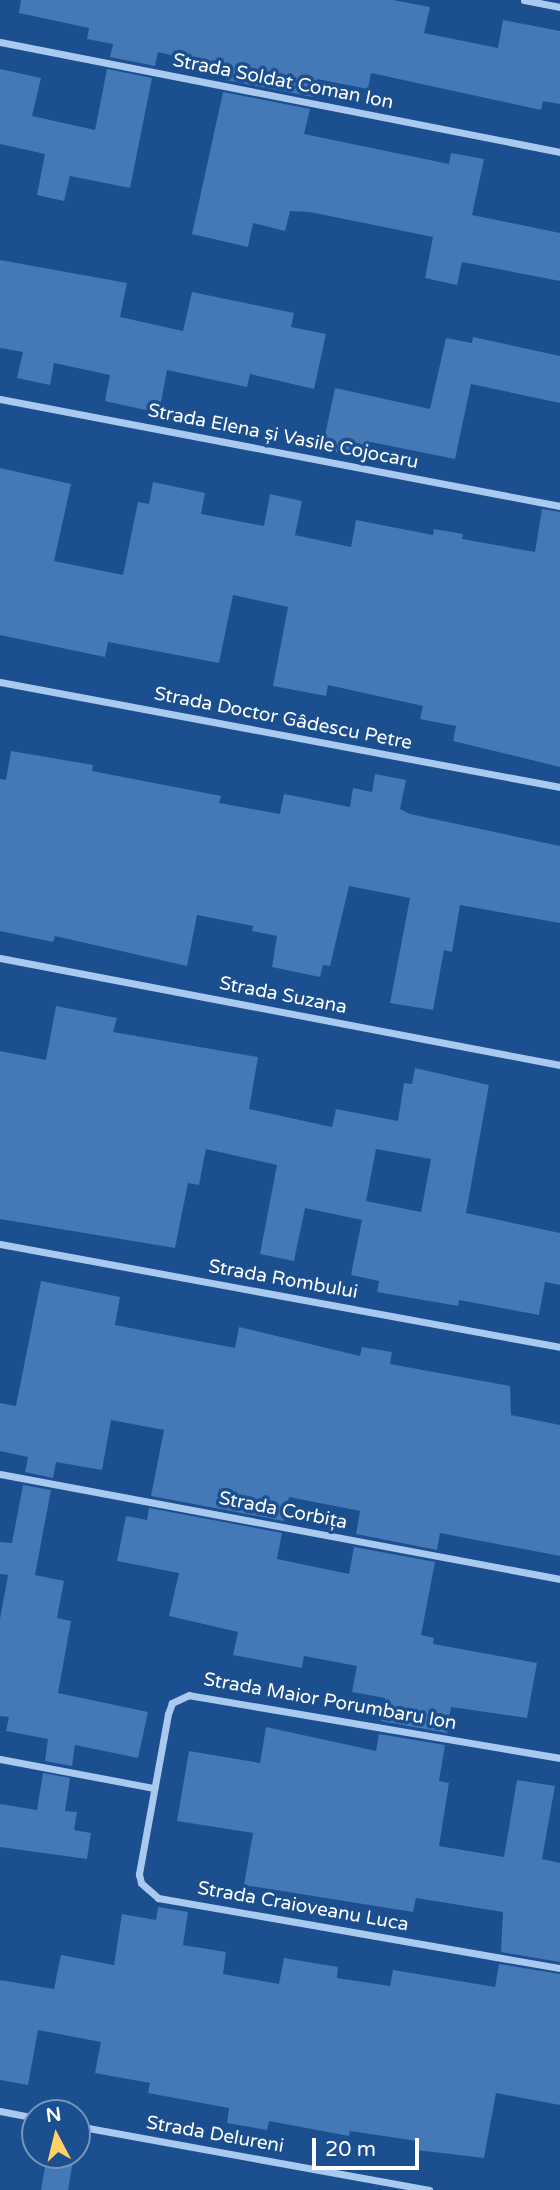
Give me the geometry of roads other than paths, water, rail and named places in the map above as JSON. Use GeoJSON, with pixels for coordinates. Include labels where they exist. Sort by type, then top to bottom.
{"type":"FeatureCollection","features":[{"type":"Feature","properties":{"kind":"street"},"geometry":{"type":"LineString","coordinates":[[524,0],[560,7]]}},
{"type":"Feature","properties":{"kind":"street","name":"Strada Soldat Coman Ion"},"geometry":{"type":"LineString","coordinates":[[0,41],[560,152]]}},
{"type":"Feature","properties":{"kind":"street","name":"Strada Elena și Vasile Cojocaru"},"geometry":{"type":"LineString","coordinates":[[0,399],[560,506]]}},
{"type":"Feature","properties":{"kind":"street","name":"Strada Doctor Gâdescu Petre"},"geometry":{"type":"LineString","coordinates":[[0,682],[560,787]]}},
{"type":"Feature","properties":{"kind":"street","name":"Strada Suzana"},"geometry":{"type":"LineString","coordinates":[[0,958],[560,1065]]}},
{"type":"Feature","properties":{"kind":"street","name":"Strada Rombului"},"geometry":{"type":"LineString","coordinates":[[0,1244],[560,1347]]}},
{"type":"Feature","properties":{"kind":"street","name":"Strada Corbița"},"geometry":{"type":"LineString","coordinates":[[0,1474],[560,1579]]}},
{"type":"Feature","properties":{"kind":"street","name":"Strada Maior Porumbaru Ion"},"geometry":{"type":"LineString","coordinates":[[154,1788],[167,1714],[172,1703],[189,1695],[560,1758]]}},
{"type":"Feature","properties":{"kind":"street"},"geometry":{"type":"LineString","coordinates":[[0,1759],[154,1788]]}},
{"type":"Feature","properties":{"kind":"street","name":"Strada Craioveanu Luca"},"geometry":{"type":"LineString","coordinates":[[154,1788],[139,1874],[141,1884],[158,1898],[560,1968]]}},
{"type":"Feature","properties":{"kind":"street"},"geometry":{"type":"LineString","coordinates":[[0,2112],[21,2116]]}},
{"type":"Feature","properties":{"kind":"street","name":"Strada Delureni"},"geometry":{"type":"LineString","coordinates":[[91,2129],[429,2190]]}}]}
